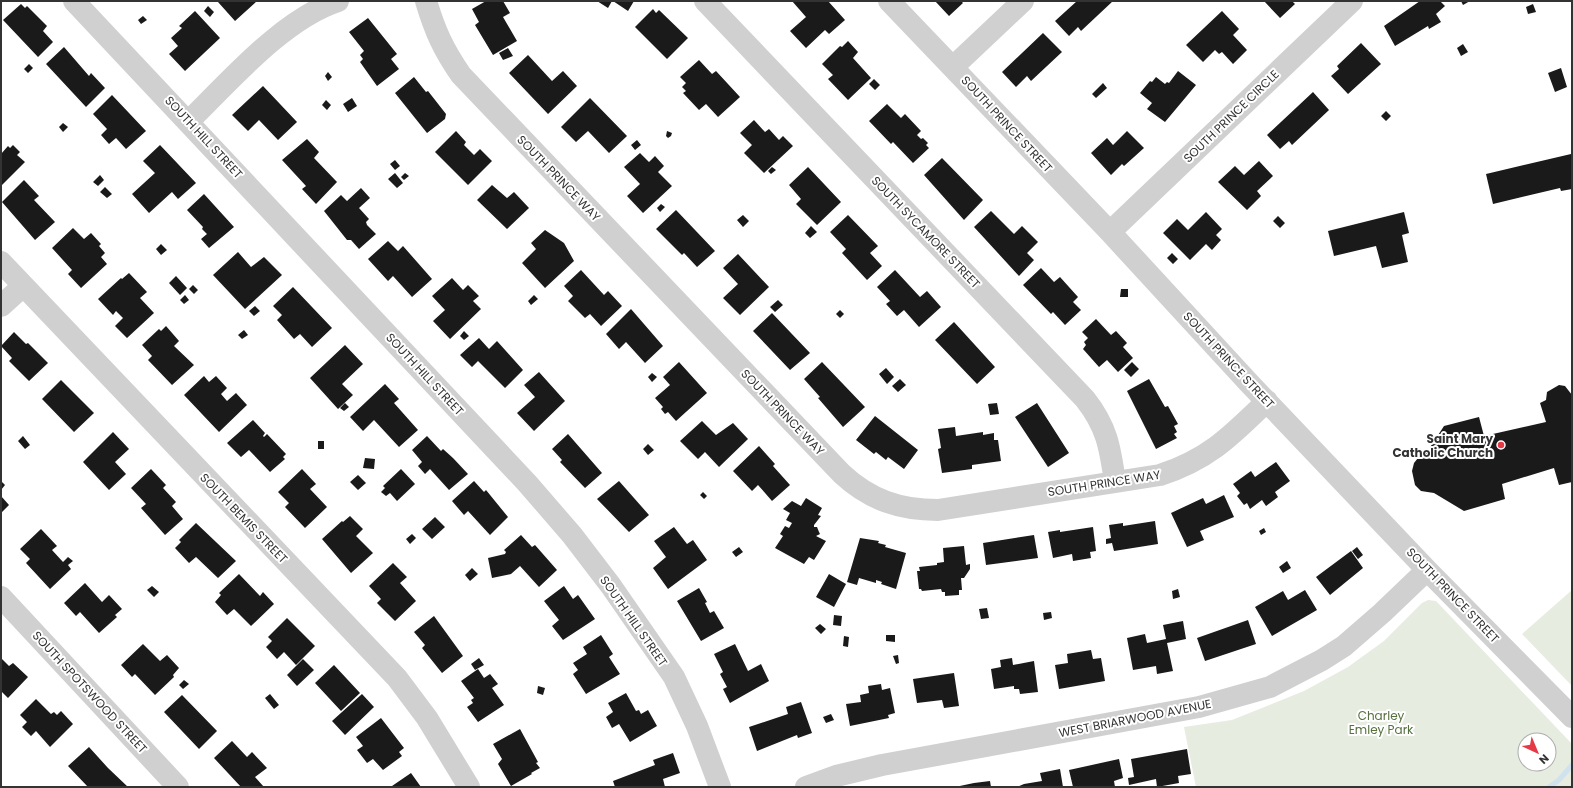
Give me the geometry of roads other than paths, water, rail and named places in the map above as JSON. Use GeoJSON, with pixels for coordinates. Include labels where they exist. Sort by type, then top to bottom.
{"type":"FeatureCollection","features":[{"type":"Feature","properties":{"kind":"street","name":"SOUTH HILL STREET"},"geometry":{"type":"LineString","coordinates":[[74,1],[189,121],[527,483],[572,535],[611,586],[674,677],[697,726],[720,787]]}},
{"type":"Feature","properties":{"kind":"street"},"geometry":{"type":"LineString","coordinates":[[189,121],[277,36],[317,9],[338,1]]}},
{"type":"Feature","properties":{"kind":"street","name":"SOUTH PRINCE WAY"},"geometry":{"type":"LineString","coordinates":[[426,1],[435,32],[448,56],[461,75],[851,482],[870,495],[897,506],[916,510],[938,510],[1160,474],[1182,468],[1204,457],[1225,441],[1268,401]]}},
{"type":"Feature","properties":{"kind":"street","name":"SOUTH SYCAMORE STREET"},"geometry":{"type":"LineString","coordinates":[[705,1],[1085,399],[1097,416],[1109,441],[1115,482]]}},
{"type":"Feature","properties":{"kind":"street","name":"SOUTH PRINCE STREET"},"geometry":{"type":"LineString","coordinates":[[889,1],[1110,232],[1427,570],[1572,717]]}},
{"type":"Feature","properties":{"kind":"street"},"geometry":{"type":"LineString","coordinates":[[953,67],[1024,1]]}},
{"type":"Feature","properties":{"kind":"street","name":"SOUTH PRINCE CIRCLE"},"geometry":{"type":"LineString","coordinates":[[1110,232],[1352,1]]}},
{"type":"Feature","properties":{"kind":"street","name":"SOUTH BEMIS STREET"},"geometry":{"type":"LineString","coordinates":[[1,262],[397,678],[427,718],[469,787]]}},
{"type":"Feature","properties":{"kind":"street"},"geometry":{"type":"LineString","coordinates":[[1,306],[23,286]]}},
{"type":"Feature","properties":{"kind":"street","name":"WEST BRIARWOOD AVENUE"},"geometry":{"type":"LineString","coordinates":[[806,787],[836,776],[882,765],[1199,707],[1270,687],[1322,660],[1344,646],[1382,613],[1427,570]]}},
{"type":"Feature","properties":{"kind":"street","name":"SOUTH SPOTSWOOD STREET"},"geometry":{"type":"LineString","coordinates":[[1,597],[172,785]]}},
{"type":"Feature","properties":{"kind":"waterway"},"geometry":{"type":"LineString","coordinates":[[1549,787],[1559,780],[1572,765]]}},
{"type":"Feature","properties":{"kind":"place","name":"Saint Mary Catholic Church"},"geometry":{"type":"Point","coordinates":[1501,445]}},
{"type":"Feature","properties":{"kind":"park label","name":"Charley Emley Park"},"geometry":{"type":"Point","coordinates":[1381,722]}}]}
